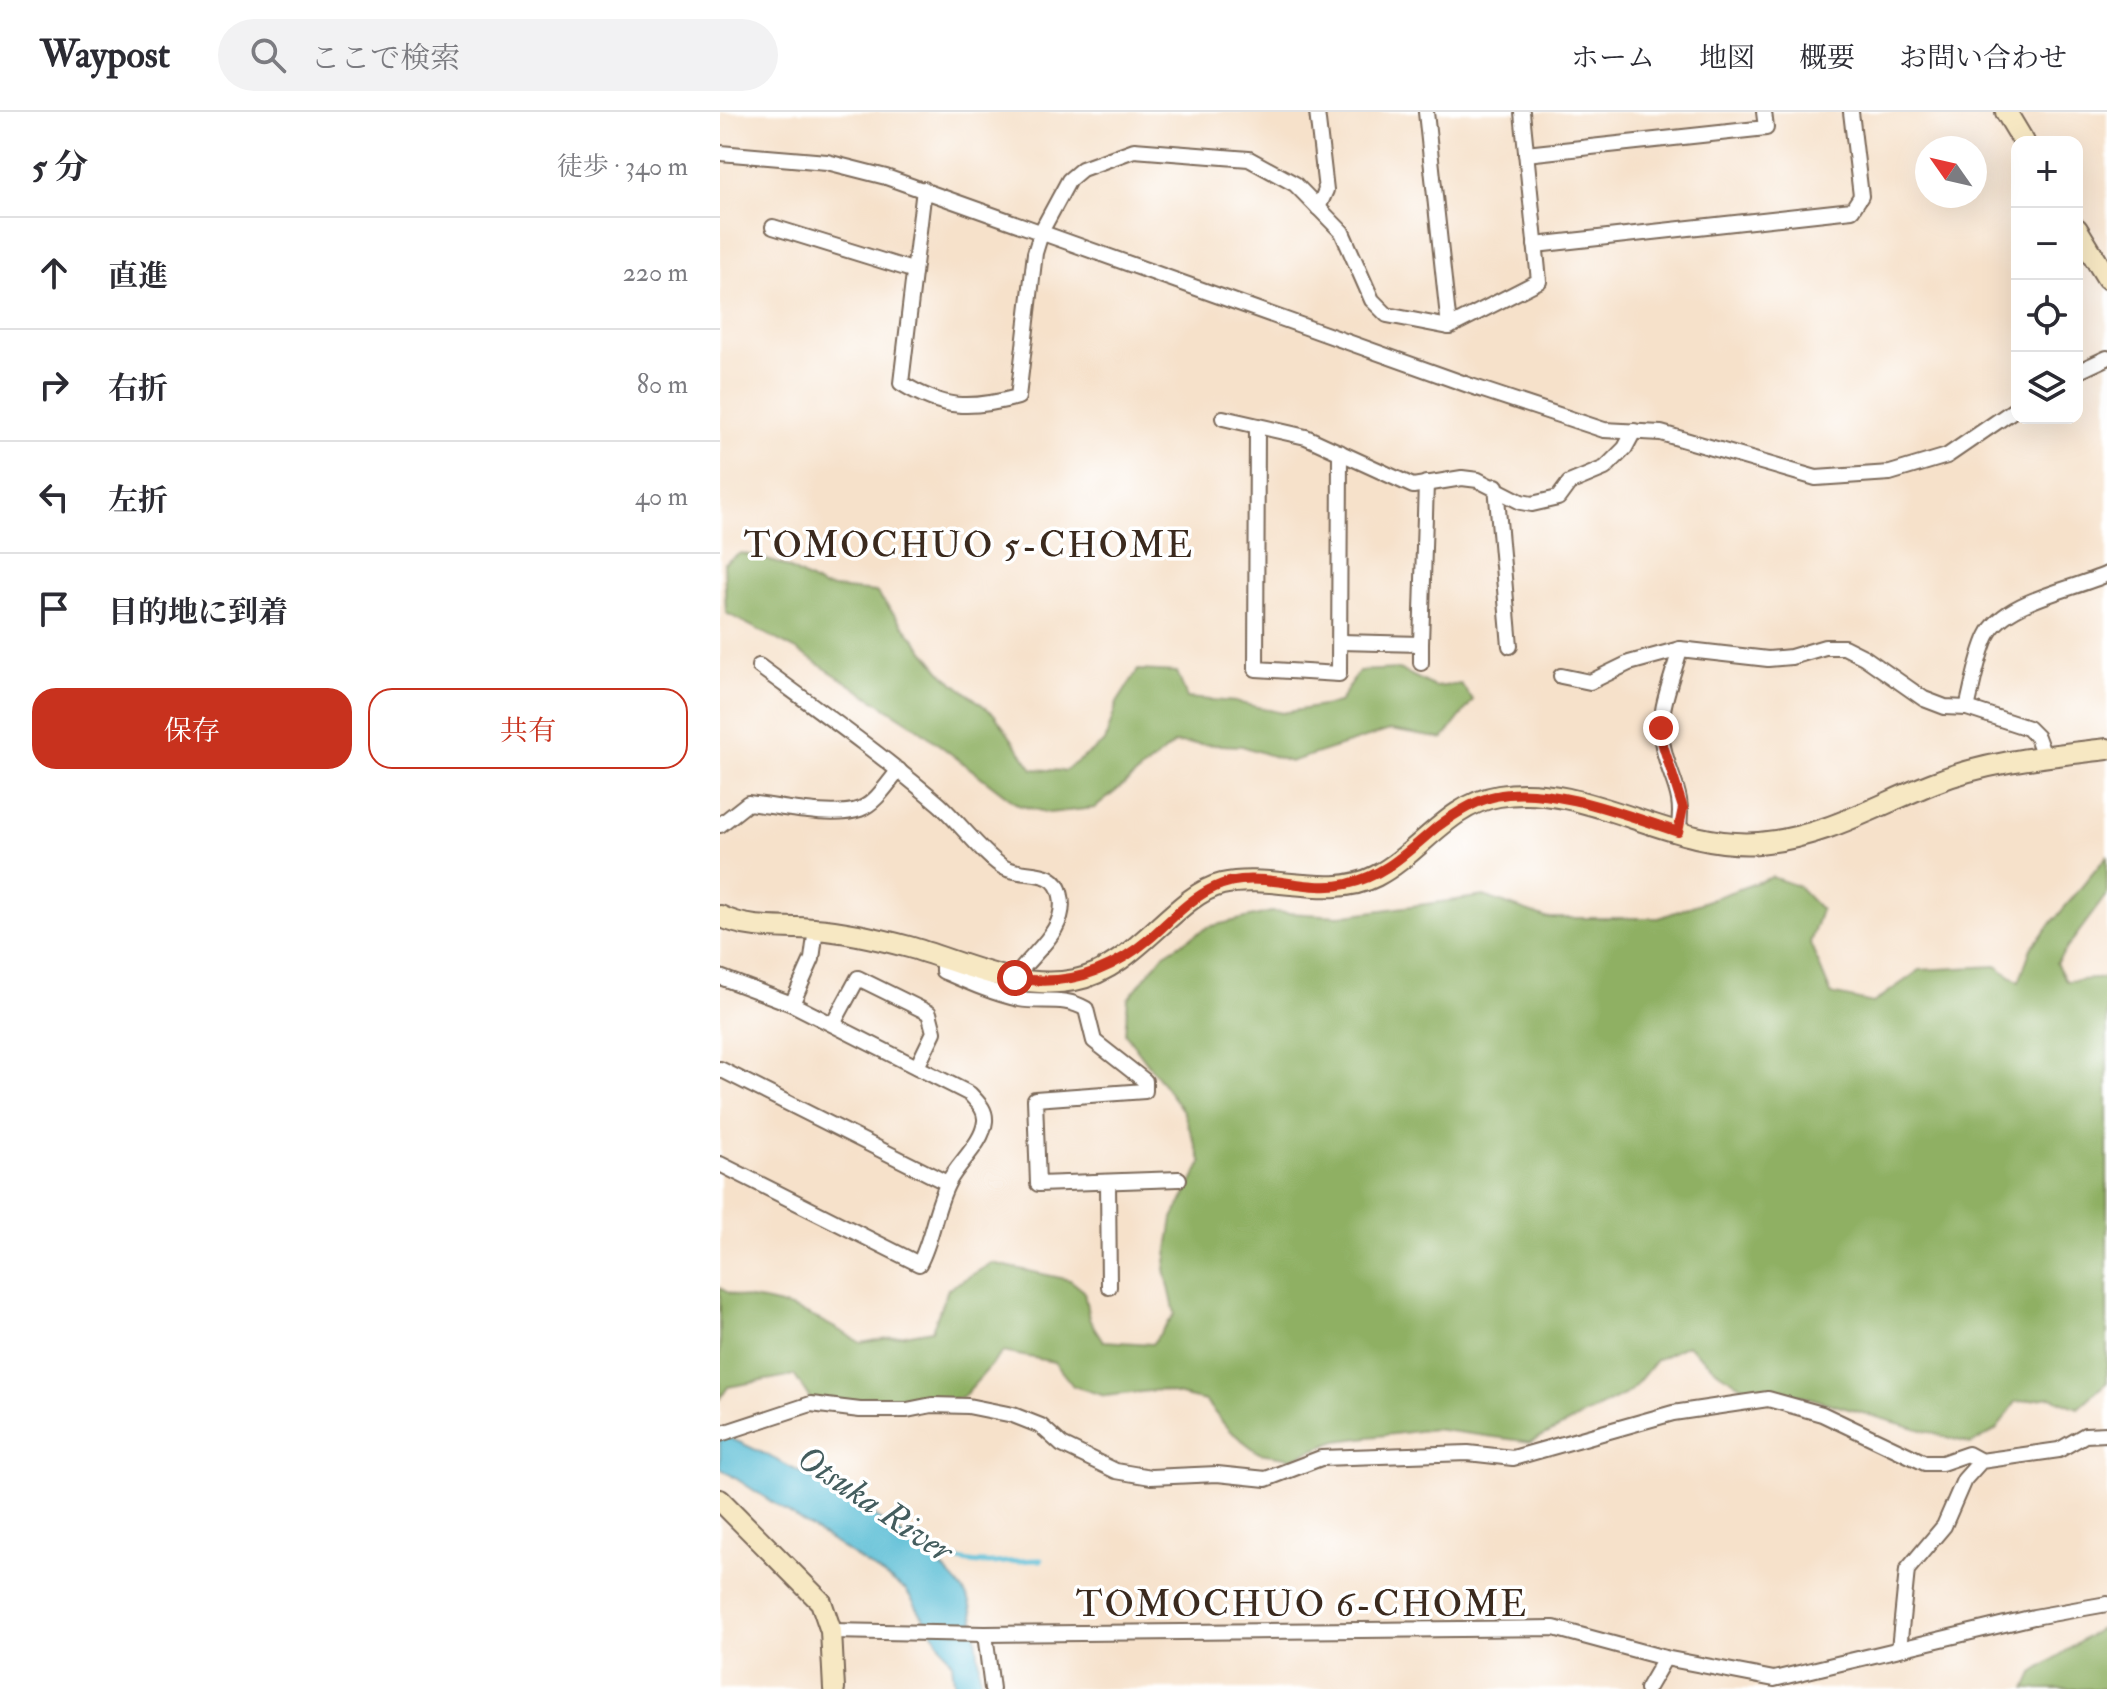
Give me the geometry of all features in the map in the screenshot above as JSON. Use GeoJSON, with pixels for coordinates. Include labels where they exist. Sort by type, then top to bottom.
{"type":"FeatureCollection","features":[{"type":"Feature","properties":{"kind":"street"},"geometry":{"type":"LineString","coordinates":[[1317,112],[1326,190],[1318,208]]}},
{"type":"Feature","properties":{"kind":"street"},"geometry":{"type":"LineString","coordinates":[[1426,112],[1449,327]]}},
{"type":"Feature","properties":{"kind":"street"},"geometry":{"type":"LineString","coordinates":[[924,189],[901,383],[932,402],[950,405],[1018,397],[1035,253],[1042,230],[1069,180],[1082,169],[1134,150],[1249,159],[1295,184],[1342,232],[1372,300],[1387,315],[1449,327],[1539,281],[1522,112]]}},
{"type":"Feature","properties":{"kind":"street"},"geometry":{"type":"LineString","coordinates":[[1526,154],[1766,128],[1764,112]]}},
{"type":"Feature","properties":{"kind":"street"},"geometry":{"type":"LineString","coordinates":[[1535,245],[1852,210],[1861,196],[1851,112]]}},
{"type":"Feature","properties":{"kind":"street"},"geometry":{"type":"LineString","coordinates":[[2006,112],[2020,136]]}},
{"type":"Feature","properties":{"kind":"street"},"geometry":{"type":"LineString","coordinates":[[720,153],[827,162],[924,189],[1471,386],[1604,430],[1661,433],[1816,478],[1890,473],[1947,456],[2011,412]]}},
{"type":"Feature","properties":{"kind":"street"},"geometry":{"type":"LineString","coordinates":[[773,227],[912,270]]}},
{"type":"Feature","properties":{"kind":"street"},"geometry":{"type":"LineString","coordinates":[[2083,239],[2107,278]]}},
{"type":"Feature","properties":{"kind":"street"},"geometry":{"type":"LineString","coordinates":[[2083,369],[2107,358]]}},
{"type":"Feature","properties":{"kind":"street"},"geometry":{"type":"LineString","coordinates":[[1223,418],[1306,437],[1413,486],[1462,478],[1496,486],[1521,502],[1546,503],[1558,498],[1569,483],[1605,468],[1625,448],[1634,431]]}},
{"type":"Feature","properties":{"kind":"street"},"geometry":{"type":"LineString","coordinates":[[1257,426],[1256,669],[1339,674],[1340,452]]}},
{"type":"Feature","properties":{"kind":"street"},"geometry":{"type":"LineString","coordinates":[[1421,663],[1426,483]]}},
{"type":"Feature","properties":{"kind":"street"},"geometry":{"type":"LineString","coordinates":[[1496,486],[1510,646]]}},
{"type":"Feature","properties":{"kind":"street"},"geometry":{"type":"LineString","coordinates":[[1967,708],[1986,638],[2007,612],[2107,574]]}},
{"type":"Feature","properties":{"kind":"street"},"geometry":{"type":"LineString","coordinates":[[1340,642],[1421,644]]}},
{"type":"Feature","properties":{"kind":"street"},"geometry":{"type":"LineString","coordinates":[[1561,676],[1590,682],[1629,663],[1680,649],[1768,659],[1791,657],[1825,647],[1844,647],[1864,657],[1924,699],[1945,707],[1967,708],[2028,728],[2037,737],[2044,756]]}},
{"type":"Feature","properties":{"kind":"street"},"geometry":{"type":"LineString","coordinates":[[1678,832],[1683,808],[1662,742],[1661,728],[1680,649]]}},
{"type":"Feature","properties":{"kind":"street"},"geometry":{"type":"LineString","coordinates":[[759,666],[899,770],[1006,869],[1035,872],[1052,880],[1061,895],[1060,918],[1047,941],[1025,961],[1015,978]]}},
{"type":"Feature","properties":{"kind":"street"},"geometry":{"type":"LineString","coordinates":[[720,916],[755,927],[816,929],[910,948],[982,972],[1015,978],[1075,980],[1111,965],[1146,941],[1189,903],[1217,885],[1251,879],[1342,885],[1374,877],[1404,857],[1439,826],[1495,796],[1527,794],[1580,804],[1713,842],[1743,843],[1807,836],[1935,782],[1993,765],[2107,749]]}},
{"type":"Feature","properties":{"kind":"street"},"geometry":{"type":"LineString","coordinates":[[720,825],[748,803],[843,812],[862,809],[880,794],[899,770]]}},
{"type":"Feature","properties":{"kind":"street"},"geometry":{"type":"LineString","coordinates":[[792,1004],[812,959],[816,929]]}},
{"type":"Feature","properties":{"kind":"street"},"geometry":{"type":"LineString","coordinates":[[943,959],[943,971],[984,989],[1021,999],[1074,1002],[1086,1009],[1094,1041],[1145,1081],[1145,1091],[1035,1099],[1038,1184],[1179,1179]]}},
{"type":"Feature","properties":{"kind":"street"},"geometry":{"type":"LineString","coordinates":[[720,977],[792,1004],[970,1094],[982,1107],[985,1121],[979,1137],[947,1183],[929,1245],[919,1264],[720,1164]]}},
{"type":"Feature","properties":{"kind":"street"},"geometry":{"type":"LineString","coordinates":[[833,1024],[858,978],[929,1013],[934,1032],[917,1067]]}},
{"type":"Feature","properties":{"kind":"street"},"geometry":{"type":"LineString","coordinates":[[720,1069],[947,1183]]}},
{"type":"Feature","properties":{"kind":"street"},"geometry":{"type":"LineString","coordinates":[[1108,1182],[1109,1287]]}},
{"type":"Feature","properties":{"kind":"street"},"geometry":{"type":"LineString","coordinates":[[721,1433],[811,1404],[860,1410],[968,1406],[1013,1415],[1041,1426],[1062,1445],[1116,1471],[1151,1477],[1217,1474],[1266,1479],[1321,1458],[1335,1456],[1468,1453],[1513,1458],[1673,1413],[1768,1399],[1822,1414],[1925,1463],[1942,1463],[1968,1454],[1981,1461],[2059,1450],[2085,1435],[2107,1434]]}},
{"type":"Feature","properties":{"kind":"street"},"geometry":{"type":"LineString","coordinates":[[1899,1649],[1907,1570],[1944,1526],[1964,1480],[1981,1461]]}},
{"type":"Feature","properties":{"kind":"street"},"geometry":{"type":"LineString","coordinates":[[720,1500],[821,1602],[831,1631],[834,1689]]}},
{"type":"Feature","properties":{"kind":"street"},"geometry":{"type":"LineString","coordinates":[[831,1631],[979,1634],[1554,1628],[1665,1658],[1774,1679],[2034,1617],[2107,1604]]}},
{"type":"Feature","properties":{"kind":"street"},"geometry":{"type":"LineString","coordinates":[[979,1634],[992,1689]]}},
{"type":"Feature","properties":{"kind":"street"},"geometry":{"type":"LineString","coordinates":[[1647,1689],[1665,1658]]}},
{"type":"Feature","properties":{"kind":"green space"},"geometry":{"type":"Polygon","coordinates":[[[741,553],[781,564],[823,587],[876,592],[944,675],[994,714],[1033,769],[1064,771],[1105,742],[1117,703],[1138,670],[1177,672],[1187,698],[1236,702],[1282,713],[1339,703],[1359,671],[1399,669],[1435,687],[1461,684],[1473,700],[1443,739],[1390,730],[1290,762],[1242,746],[1175,743],[1095,808],[1049,813],[1018,805],[916,727],[795,649],[726,613],[724,563],[741,553]]]}},
{"type":"Feature","properties":{"kind":"green space"},"geometry":{"type":"Polygon","coordinates":[[[2107,856],[2107,894],[2056,963],[2066,981],[2107,978],[2107,1382],[2078,1408],[2051,1397],[2016,1402],[1996,1430],[1971,1444],[1796,1394],[1747,1389],[1720,1373],[1687,1345],[1656,1360],[1630,1392],[1531,1442],[1434,1429],[1337,1441],[1292,1458],[1259,1453],[1229,1430],[1205,1401],[1159,1390],[1105,1396],[1073,1386],[1054,1362],[1003,1352],[962,1398],[896,1405],[811,1400],[794,1375],[728,1387],[720,1399],[720,1288],[737,1296],[805,1313],[861,1343],[932,1330],[948,1289],[992,1263],[1070,1280],[1084,1291],[1089,1319],[1103,1341],[1152,1344],[1175,1314],[1165,1269],[1173,1218],[1202,1163],[1183,1111],[1125,1033],[1128,999],[1163,955],[1208,927],[1271,912],[1339,916],[1484,896],[1546,918],[1659,918],[1772,877],[1798,886],[1821,910],[1810,943],[1831,994],[1873,1003],[1920,970],[1996,966],[2019,982],[2031,948],[2107,856]]]}},
{"type":"Feature","properties":{"kind":"green space"},"geometry":{"type":"Polygon","coordinates":[[[2107,1628],[2107,1689],[2026,1689],[2033,1673],[2099,1629],[2107,1628]]]}},
{"type":"Feature","properties":{"kind":"water"},"geometry":{"type":"Polygon","coordinates":[[[720,1434],[781,1462],[855,1504],[924,1552],[950,1576],[971,1605],[981,1689],[955,1689],[952,1663],[906,1590],[720,1468],[720,1434]]]}},
{"type":"Feature","properties":{"kind":"waterway","name":"Otsuka River"},"geometry":{"type":"LineString","coordinates":[[919,1557],[936,1551],[973,1562],[1041,1560]]}},
{"type":"Feature","properties":{"kind":"district","name":"TOMOCHUO 5-CHOME"},"geometry":{"type":"Point","coordinates":[969,545]}},
{"type":"Feature","properties":{"kind":"district","name":"TOMOCHUO 6-CHOME"},"geometry":{"type":"Point","coordinates":[1302,1604]}},
{"type":"Feature","properties":{"kind":"route"},"geometry":{"type":"LineString","coordinates":[[1015,978],[1031,981],[1075,980],[1111,965],[1146,941],[1189,903],[1217,885],[1251,879],[1342,885],[1374,877],[1404,857],[1439,826],[1495,796],[1527,794],[1580,804],[1678,832],[1683,808],[1662,742],[1661,728]]}}]}
